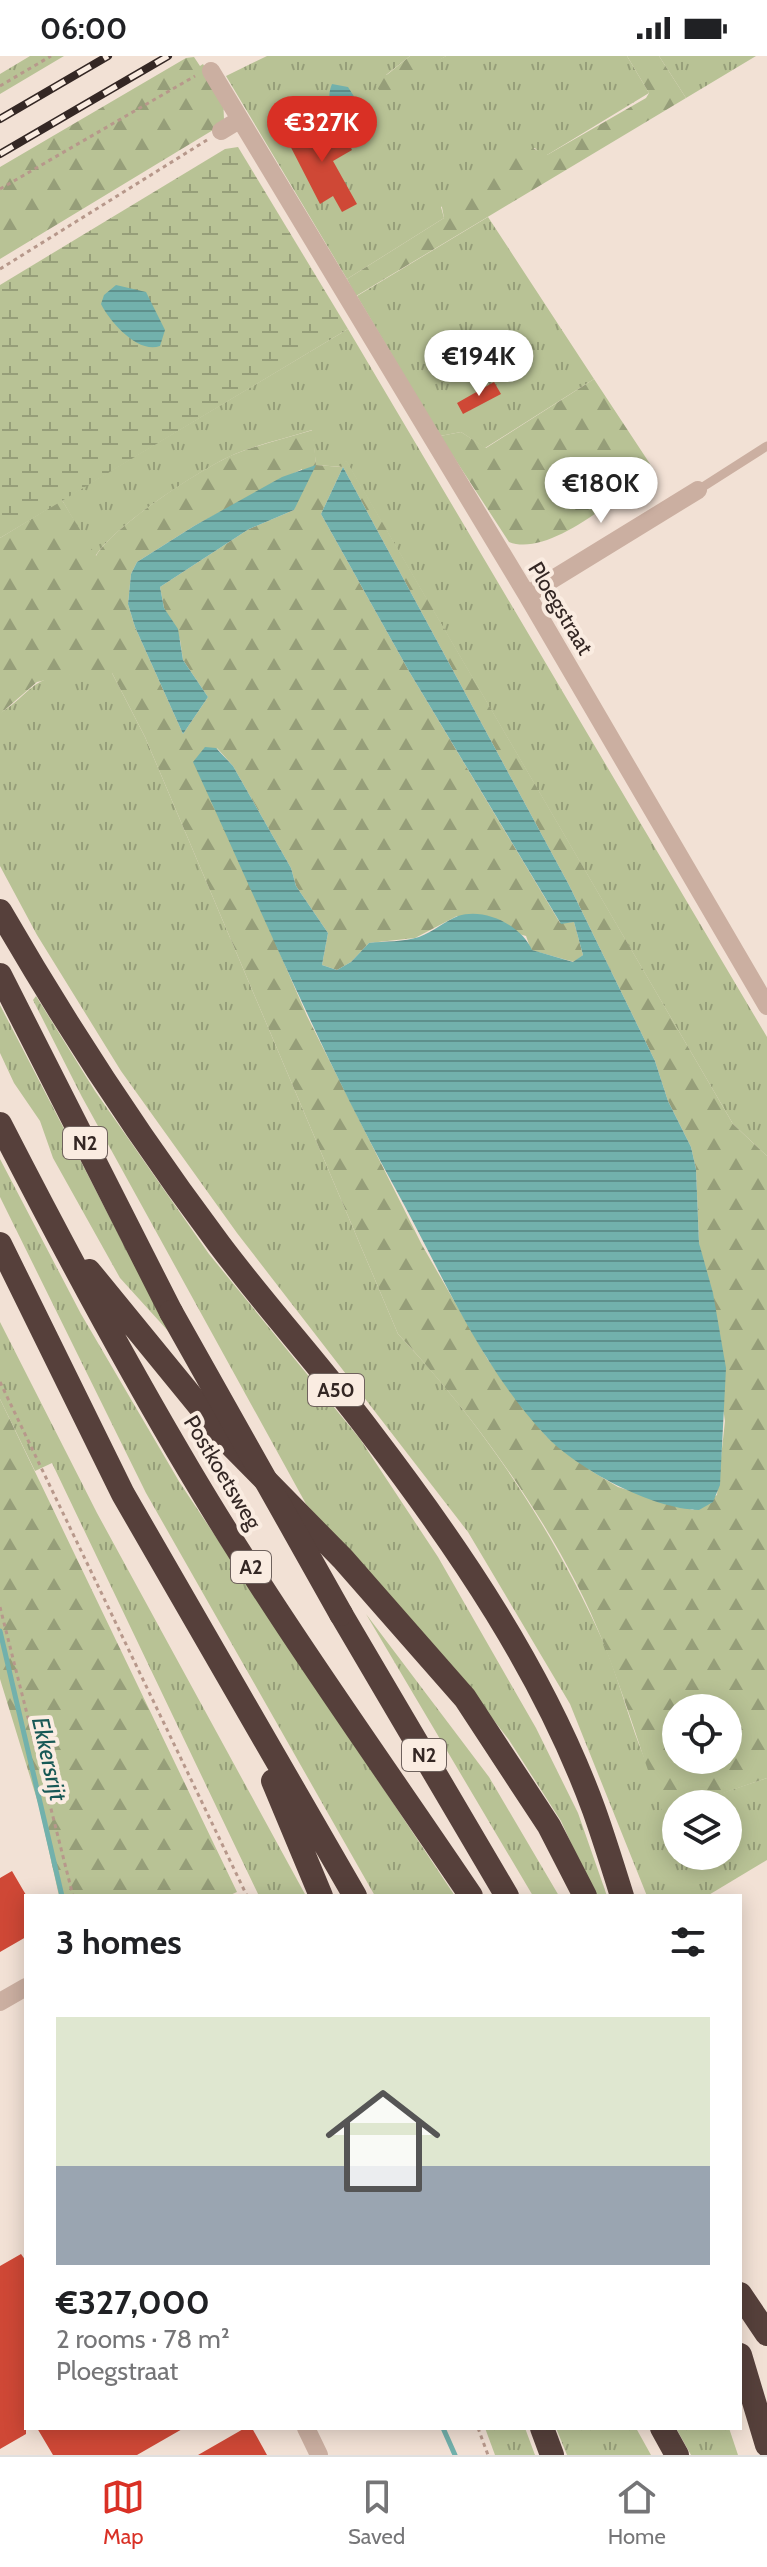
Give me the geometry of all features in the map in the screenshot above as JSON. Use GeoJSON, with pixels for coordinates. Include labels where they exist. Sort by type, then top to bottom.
{"type":"FeatureCollection","features":[{"type":"Feature","properties":{"kind":"highway","name":"A50"},"geometry":{"type":"LineString","coordinates":[[0,911],[103,1082],[220,1245],[370,1432],[452,1547],[510,1637],[554,1720],[593,1808],[621,1894]]}},
{"type":"Feature","properties":{"kind":"highway","name":"Postkoetsweg"},"geometry":{"type":"LineString","coordinates":[[0,975],[171,1312],[341,1614],[506,1894]]}},
{"type":"Feature","properties":{"kind":"highway","name":"Postkoetsweg"},"geometry":{"type":"LineString","coordinates":[[0,1124],[52,1226],[190,1472],[297,1640],[470,1894]]}},
{"type":"Feature","properties":{"kind":"highway","name":"Postkoetsweg"},"geometry":{"type":"LineString","coordinates":[[52,1226],[232,1446],[343,1559],[465,1698],[549,1826],[584,1894]]}},
{"type":"Feature","properties":{"kind":"highway"},"geometry":{"type":"LineString","coordinates":[[0,1244],[123,1494],[354,1894]]}},
{"type":"Feature","properties":{"kind":"highway"},"geometry":{"type":"LineString","coordinates":[[235,1690],[320,1894]]}},
{"type":"Feature","properties":{"kind":"highway"},"geometry":{"type":"LineString","coordinates":[[742,2362],[767,2445]]}},
{"type":"Feature","properties":{"kind":"highway"},"geometry":{"type":"LineString","coordinates":[[543,2430],[552,2455]]}},
{"type":"Feature","properties":{"kind":"highway"},"geometry":{"type":"LineString","coordinates":[[663,2430],[677,2455]]}},
{"type":"Feature","properties":{"kind":"street","name":"Ploegstraat"},"geometry":{"type":"LineString","coordinates":[[204,73],[239,120],[527,595],[767,1006]]}},
{"type":"Feature","properties":{"kind":"street"},"geometry":{"type":"LineString","coordinates":[[221,131],[239,120]]}},
{"type":"Feature","properties":{"kind":"street"},"geometry":{"type":"LineString","coordinates":[[527,595],[698,490]]}},
{"type":"Feature","properties":{"kind":"street"},"geometry":{"type":"LineString","coordinates":[[0,2002],[24,1988]]}},
{"type":"Feature","properties":{"kind":"street"},"geometry":{"type":"LineString","coordinates":[[307,2430],[319,2455]]}},
{"type":"Feature","properties":{"kind":"lane"},"geometry":{"type":"LineString","coordinates":[[698,490],[767,446]]}},
{"type":"Feature","properties":{"kind":"path"},"geometry":{"type":"LineString","coordinates":[[0,86],[51,56]]}},
{"type":"Feature","properties":{"kind":"path"},"geometry":{"type":"LineString","coordinates":[[0,189],[204,73]]}},
{"type":"Feature","properties":{"kind":"path"},"geometry":{"type":"LineString","coordinates":[[0,269],[221,131]]}},
{"type":"Feature","properties":{"kind":"path"},"geometry":{"type":"LineString","coordinates":[[0,1382],[246,1894]]}},
{"type":"Feature","properties":{"kind":"path"},"geometry":{"type":"LineString","coordinates":[[0,1607],[72,1894]]}},
{"type":"Feature","properties":{"kind":"path"},"geometry":{"type":"LineString","coordinates":[[479,2430],[488,2455]]}},
{"type":"Feature","properties":{"kind":"green space"},"geometry":{"type":"Polygon","coordinates":[[[30,56],[64,56],[0,94],[0,74],[30,56]]]}},
{"type":"Feature","properties":{"kind":"green space"},"geometry":{"type":"Polygon","coordinates":[[[267,56],[410,56],[386,75],[425,67],[446,56],[627,56],[649,93],[547,155],[541,155],[535,148],[441,207],[444,218],[347,279],[226,76],[267,56]]]}},
{"type":"Feature","properties":{"kind":"green space"},"geometry":{"type":"Polygon","coordinates":[[[410,56],[446,56],[383,95],[376,86],[378,82],[410,56]]]}},
{"type":"Feature","properties":{"kind":"green space"},"geometry":{"type":"Polygon","coordinates":[[[627,56],[659,56],[686,98],[356,296],[347,279],[444,218],[441,202],[450,194],[530,147],[547,155],[646,98],[649,93],[627,56]]]}},
{"type":"Feature","properties":{"kind":"green space"},"geometry":{"type":"Polygon","coordinates":[[[659,56],[756,56],[686,98],[659,56]]]}},
{"type":"Feature","properties":{"kind":"green space"},"geometry":{"type":"Polygon","coordinates":[[[194,57],[200,66],[203,64],[223,98],[224,119],[218,127],[0,259],[0,167],[186,58],[194,57]]]}},
{"type":"Feature","properties":{"kind":"green space"},"geometry":{"type":"Polygon","coordinates":[[[238,147],[348,329],[0,538],[0,285],[225,149],[238,147]]]}},
{"type":"Feature","properties":{"kind":"green space"},"geometry":{"type":"Polygon","coordinates":[[[488,217],[594,379],[485,448],[461,432],[440,436],[357,296],[488,217]]]}},
{"type":"Feature","properties":{"kind":"green space"},"geometry":{"type":"Polygon","coordinates":[[[348,329],[767,1037],[767,1156],[733,1124],[346,461],[343,467],[316,465],[312,430],[244,450],[201,472],[138,515],[95,557],[62,500],[348,329]]]}},
{"type":"Feature","properties":{"kind":"green space"},"geometry":{"type":"Polygon","coordinates":[[[594,379],[654,470],[604,508],[564,533],[526,544],[509,542],[440,436],[461,432],[486,448],[594,379]]]}},
{"type":"Feature","properties":{"kind":"green space"},"geometry":{"type":"Polygon","coordinates":[[[313,430],[316,465],[342,467],[346,460],[733,1124],[767,1156],[767,1778],[732,1790],[662,1790],[662,1811],[603,1642],[564,1560],[486,1440],[398,1334],[145,737],[112,673],[68,675],[37,682],[0,714],[0,538],[62,500],[96,556],[139,514],[202,471],[235,454],[313,430]],[[343,467],[321,514],[410,673],[560,923],[574,922],[583,955],[574,962],[531,950],[526,936],[457,916],[415,938],[369,943],[351,962],[337,970],[322,965],[328,933],[296,886],[291,868],[233,766],[217,748],[265,919],[307,1016],[422,1245],[488,1360],[546,1436],[593,1472],[618,1487],[693,1510],[717,1495],[725,1421],[699,1243],[696,1169],[691,1147],[668,1101],[655,1061],[569,885],[343,467]],[[302,469],[194,526],[137,562],[131,574],[128,604],[135,627],[183,734],[208,697],[183,660],[180,640],[164,608],[160,587],[249,529],[294,510],[302,469]]]}},
{"type":"Feature","properties":{"kind":"green space"},"geometry":{"type":"Polygon","coordinates":[[[112,673],[145,737],[398,1334],[458,1403],[512,1477],[560,1555],[607,1650],[635,1733],[662,1795],[662,1870],[742,1870],[742,1790],[731,1790],[767,1778],[767,1860],[710,1894],[646,1894],[570,1704],[468,1532],[237,1233],[121,1071],[37,935],[0,866],[0,713],[35,685],[52,677],[112,673]]]}},
{"type":"Feature","properties":{"kind":"green space"},"geometry":{"type":"Polygon","coordinates":[[[36,996],[95,1091],[209,1254],[360,1439],[438,1557],[536,1728],[578,1813],[606,1894],[594,1894],[561,1821],[509,1740],[452,1666],[306,1504],[82,1097],[33,1000],[36,996]]]}},
{"type":"Feature","properties":{"kind":"green space"},"geometry":{"type":"Polygon","coordinates":[[[0,1005],[169,1332],[120,1278],[53,1158],[40,1121],[14,1083],[0,1053],[0,1005]]]}},
{"type":"Feature","properties":{"kind":"green space"},"geometry":{"type":"Polygon","coordinates":[[[0,1159],[81,1314],[180,1483],[454,1894],[374,1894],[146,1493],[0,1197],[0,1159]]]}},
{"type":"Feature","properties":{"kind":"green space"},"geometry":{"type":"Polygon","coordinates":[[[0,1322],[97,1513],[305,1894],[258,1894],[52,1463],[35,1471],[0,1399],[0,1322]]]}},
{"type":"Feature","properties":{"kind":"green space"},"geometry":{"type":"Polygon","coordinates":[[[0,1399],[237,1892],[59,1894],[39,1806],[0,1679],[0,1399]]]}},
{"type":"Feature","properties":{"kind":"green space"},"geometry":{"type":"Polygon","coordinates":[[[366,1614],[489,1777],[558,1894],[532,1894],[366,1614]]]}},
{"type":"Feature","properties":{"kind":"green space"},"geometry":{"type":"Polygon","coordinates":[[[486,2430],[526,2430],[535,2455],[495,2455],[486,2430]]]}},
{"type":"Feature","properties":{"kind":"green space"},"geometry":{"type":"Polygon","coordinates":[[[557,2430],[637,2430],[651,2455],[567,2455],[557,2430]]]}},
{"type":"Feature","properties":{"kind":"green space"},"geometry":{"type":"Polygon","coordinates":[[[677,2430],[730,2430],[738,2455],[691,2455],[677,2430]]]}},
{"type":"Feature","properties":{"kind":"water"},"geometry":{"type":"Polygon","coordinates":[[[332,84],[348,87],[354,96],[361,117],[358,127],[334,111],[330,99],[332,84]]]}},
{"type":"Feature","properties":{"kind":"water"},"geometry":{"type":"Polygon","coordinates":[[[116,285],[146,292],[165,330],[160,346],[152,347],[134,341],[111,319],[101,304],[104,295],[116,285]]]}},
{"type":"Feature","properties":{"kind":"water"},"geometry":{"type":"Polygon","coordinates":[[[316,465],[294,510],[249,529],[160,587],[164,608],[178,629],[183,660],[208,697],[183,734],[135,627],[128,604],[131,574],[137,562],[194,526],[282,477],[316,465]]]}},
{"type":"Feature","properties":{"kind":"water"},"geometry":{"type":"Polygon","coordinates":[[[343,467],[569,885],[655,1061],[668,1101],[691,1147],[696,1169],[699,1243],[713,1293],[726,1368],[720,1485],[713,1502],[699,1510],[680,1508],[638,1495],[576,1461],[545,1435],[500,1378],[462,1316],[367,1136],[290,977],[193,762],[205,747],[216,748],[233,766],[291,868],[296,886],[328,933],[322,965],[337,970],[351,962],[369,943],[419,937],[453,918],[469,914],[491,916],[511,926],[532,950],[573,962],[583,955],[574,922],[561,924],[410,673],[321,514],[343,467]]]}},
{"type":"Feature","properties":{"kind":"building"},"geometry":{"type":"Polygon","coordinates":[[[296,119],[311,146],[340,129],[352,150],[333,161],[357,204],[342,212],[333,196],[320,204],[281,128],[296,119]]]}},
{"type":"Feature","properties":{"kind":"building"},"geometry":{"type":"Polygon","coordinates":[[[494,382],[501,394],[463,414],[457,403],[494,382]]]}},
{"type":"Feature","properties":{"kind":"building"},"geometry":{"type":"Polygon","coordinates":[[[12,1871],[25,1894],[24,1938],[0,1952],[0,1878],[12,1871]]]}},
{"type":"Feature","properties":{"kind":"building"},"geometry":{"type":"Polygon","coordinates":[[[21,2254],[24,2258],[26,2434],[0,2449],[0,2266],[21,2254]]]}},
{"type":"Feature","properties":{"kind":"building"},"geometry":{"type":"Polygon","coordinates":[[[38,2430],[181,2430],[137,2455],[53,2455],[38,2430]]]}},
{"type":"Feature","properties":{"kind":"building"},"geometry":{"type":"Polygon","coordinates":[[[242,2430],[253,2430],[267,2455],[198,2455],[242,2430]]]}},
{"type":"Feature","properties":{"kind":"waterway","name":"Ekkersrijt"},"geometry":{"type":"LineString","coordinates":[[0,1631],[62,1894]]}},
{"type":"Feature","properties":{"kind":"waterway","name":"Ekkersrijt"},"geometry":{"type":"LineString","coordinates":[[444,2430],[455,2455]]}},
{"type":"Feature","properties":{"kind":"railway"},"geometry":{"type":"LineString","coordinates":[[0,119],[108,56]]}},
{"type":"Feature","properties":{"kind":"railway"},"geometry":{"type":"LineString","coordinates":[[0,154],[168,56]]}}]}
